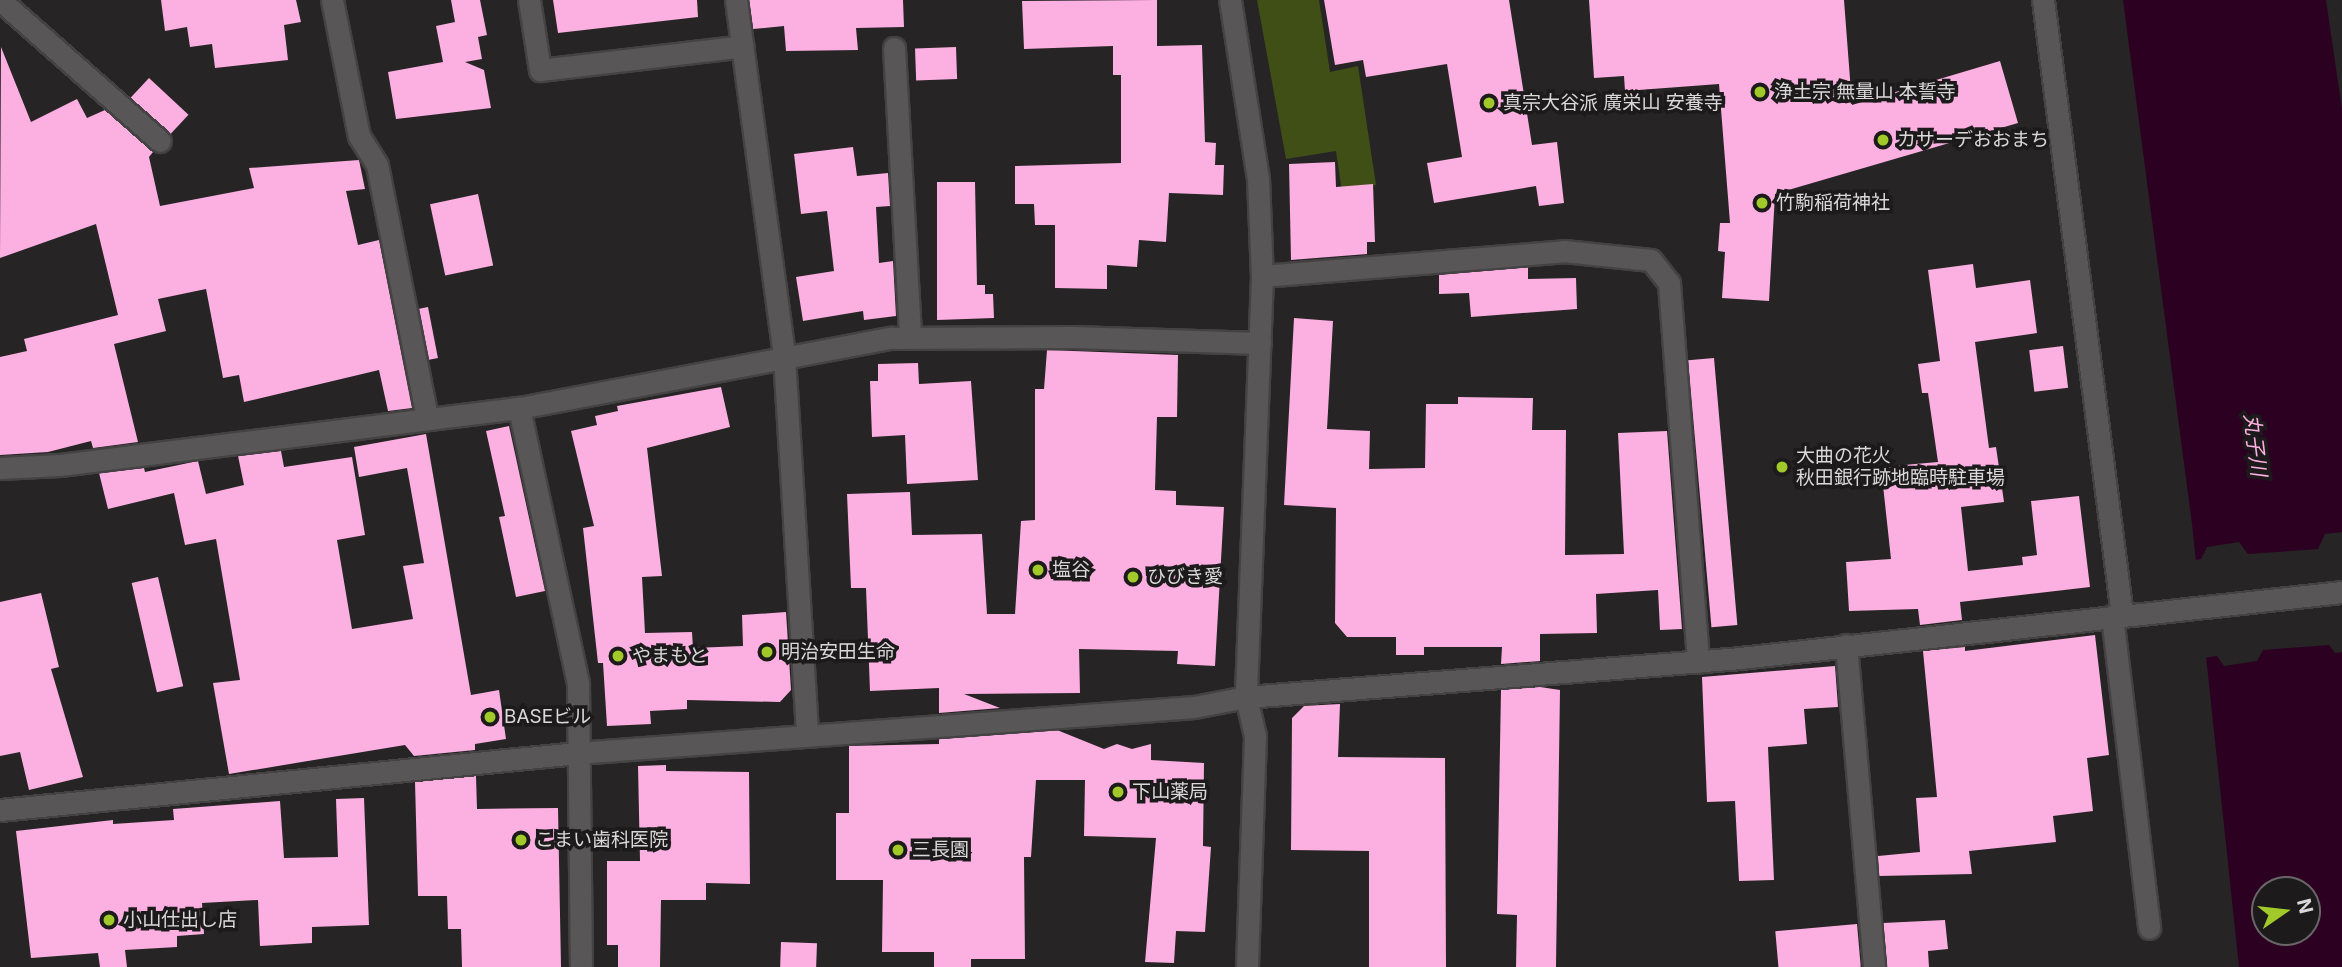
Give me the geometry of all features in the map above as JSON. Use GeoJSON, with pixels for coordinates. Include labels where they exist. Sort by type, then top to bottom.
{"type":"FeatureCollection","features":[{"type":"Feature","properties":{"kind":"street"},"geometry":{"type":"LineString","coordinates":[[0,0],[160,141]]}},
{"type":"Feature","properties":{"kind":"street"},"geometry":{"type":"LineString","coordinates":[[332,0],[359,136],[377,164],[427,417]]}},
{"type":"Feature","properties":{"kind":"street"},"geometry":{"type":"LineString","coordinates":[[529,0],[540,71],[743,46]]}},
{"type":"Feature","properties":{"kind":"street"},"geometry":{"type":"LineString","coordinates":[[736,0],[784,356],[807,734]]}},
{"type":"Feature","properties":{"kind":"street"},"geometry":{"type":"LineString","coordinates":[[1230,0],[1258,178],[1262,276],[1246,697],[1255,736],[1247,967]]}},
{"type":"Feature","properties":{"kind":"street"},"geometry":{"type":"LineString","coordinates":[[2043,0],[2117,616],[2149,928]]}},
{"type":"Feature","properties":{"kind":"street"},"geometry":{"type":"LineString","coordinates":[[894,48],[910,338]]}},
{"type":"Feature","properties":{"kind":"street"},"geometry":{"type":"LineString","coordinates":[[1262,276],[1564,251],[1651,260],[1668,283],[1698,662]]}},
{"type":"Feature","properties":{"kind":"street"},"geometry":{"type":"LineString","coordinates":[[0,468],[60,465],[427,417],[519,408],[784,356],[910,338],[1260,343]]}},
{"type":"Feature","properties":{"kind":"street"},"geometry":{"type":"LineString","coordinates":[[519,408],[578,682],[581,967]]}},
{"type":"Feature","properties":{"kind":"street"},"geometry":{"type":"LineString","coordinates":[[0,810],[577,753],[1194,707],[1246,697],[1698,662],[2342,592]]}},
{"type":"Feature","properties":{"kind":"street"},"geometry":{"type":"LineString","coordinates":[[1846,645],[1874,967]]}},
{"type":"Feature","properties":{"kind":"green space"},"geometry":{"type":"Polygon","coordinates":[[[1257,0],[1319,0],[1330,72],[1358,66],[1376,185],[1342,193],[1336,151],[1286,159],[1257,0]]]}},
{"type":"Feature","properties":{"kind":"water","name":"丸子川"},"geometry":{"type":"Polygon","coordinates":[[[2123,0],[2326,0],[2342,109],[2342,967],[2239,967],[2192,524],[2123,0]]]}},
{"type":"Feature","properties":{"kind":"pier"},"geometry":{"type":"Polygon","coordinates":[[[2342,532],[2342,652],[2335,653],[2329,645],[2263,650],[2257,661],[2224,666],[2217,656],[2203,658],[2192,561],[2201,559],[2207,547],[2239,542],[2248,554],[2318,549],[2325,534],[2342,532]]]}},
{"type":"Feature","properties":{"kind":"building"},"geometry":{"type":"Polygon","coordinates":[[[161,0],[296,0],[301,22],[284,25],[288,60],[215,68],[212,44],[190,47],[187,27],[165,31],[161,0]]]}},
{"type":"Feature","properties":{"kind":"building"},"geometry":{"type":"Polygon","coordinates":[[[451,0],[480,0],[487,35],[478,37],[482,59],[465,62],[484,70],[491,108],[396,119],[388,72],[443,62],[436,26],[455,22],[451,0]]]}},
{"type":"Feature","properties":{"kind":"building"},"geometry":{"type":"Polygon","coordinates":[[[553,0],[697,0],[698,17],[558,33],[553,0]]]}},
{"type":"Feature","properties":{"kind":"building"},"geometry":{"type":"Polygon","coordinates":[[[749,0],[903,0],[904,27],[856,28],[858,50],[786,51],[784,26],[753,29],[749,0]]]}},
{"type":"Feature","properties":{"kind":"building"},"geometry":{"type":"Polygon","coordinates":[[[1157,0],[1157,46],[1202,45],[1205,142],[1216,143],[1215,165],[1224,165],[1223,195],[1169,193],[1166,242],[1139,240],[1137,267],[1107,265],[1107,289],[1055,288],[1055,225],[1035,225],[1034,204],[1015,204],[1015,166],[1121,163],[1121,75],[1113,75],[1113,46],[1024,49],[1022,1],[1157,0]]]}},
{"type":"Feature","properties":{"kind":"building","name":"真宗大谷派 廣栄山 安養寺"},"geometry":{"type":"Polygon","coordinates":[[[1324,0],[1509,0],[1532,145],[1557,142],[1564,203],[1539,206],[1536,186],[1434,203],[1427,163],[1462,157],[1447,64],[1366,77],[1363,60],[1335,65],[1324,0]]]}},
{"type":"Feature","properties":{"kind":"building"},"geometry":{"type":"Polygon","coordinates":[[[1589,0],[1844,0],[1852,105],[2000,61],[2018,123],[1775,194],[1769,301],[1722,298],[1725,252],[1718,251],[1720,223],[1730,223],[1719,84],[1625,91],[1624,76],[1594,78],[1589,0]]]}},
{"type":"Feature","properties":{"kind":"building"},"geometry":{"type":"Polygon","coordinates":[[[1,47],[31,122],[77,99],[87,118],[105,110],[153,152],[149,157],[160,206],[254,188],[249,168],[359,160],[365,189],[346,191],[358,245],[379,240],[412,408],[388,411],[379,370],[244,402],[239,375],[223,378],[206,289],[158,299],[166,331],[114,344],[138,442],[93,448],[91,441],[48,452],[0,455],[0,357],[27,351],[24,339],[118,315],[96,224],[0,258],[1,47]]]}},
{"type":"Feature","properties":{"kind":"building"},"geometry":{"type":"Polygon","coordinates":[[[956,47],[957,79],[916,80],[915,48],[956,47]]]}},
{"type":"Feature","properties":{"kind":"building"},"geometry":{"type":"Polygon","coordinates":[[[149,78],[188,115],[170,135],[131,98],[149,78]]]}},
{"type":"Feature","properties":{"kind":"building"},"geometry":{"type":"Polygon","coordinates":[[[853,147],[857,176],[888,173],[890,206],[876,207],[879,263],[893,261],[896,316],[864,320],[863,311],[803,321],[796,277],[834,271],[827,211],[801,214],[794,154],[853,147]]]}},
{"type":"Feature","properties":{"kind":"building"},"geometry":{"type":"Polygon","coordinates":[[[1335,162],[1336,187],[1373,184],[1375,242],[1367,242],[1367,254],[1291,260],[1289,164],[1335,162]]]}},
{"type":"Feature","properties":{"kind":"building"},"geometry":{"type":"Polygon","coordinates":[[[937,182],[975,182],[977,285],[985,285],[985,294],[993,294],[994,318],[937,320],[937,182]]]}},
{"type":"Feature","properties":{"kind":"building"},"geometry":{"type":"Polygon","coordinates":[[[478,194],[493,265],[445,276],[430,204],[478,194]]]}},
{"type":"Feature","properties":{"kind":"building"},"geometry":{"type":"Polygon","coordinates":[[[1973,264],[1976,288],[2030,280],[2037,333],[1975,342],[1989,448],[1996,447],[2004,502],[1961,507],[1968,571],[2023,565],[2022,557],[2037,555],[2031,501],[2079,496],[2090,587],[1960,602],[1962,620],[1920,625],[1918,609],[1849,611],[1846,562],[1891,559],[1881,467],[1938,462],[1928,393],[1922,393],[1918,364],[1940,361],[1928,270],[1973,264]]]}},
{"type":"Feature","properties":{"kind":"building"},"geometry":{"type":"Polygon","coordinates":[[[1528,267],[1528,279],[1576,278],[1577,309],[1471,317],[1469,293],[1439,294],[1439,275],[1528,267]]]}},
{"type":"Feature","properties":{"kind":"building"},"geometry":{"type":"Polygon","coordinates":[[[428,307],[438,358],[429,360],[419,309],[428,307]]]}},
{"type":"Feature","properties":{"kind":"building"},"geometry":{"type":"Polygon","coordinates":[[[1294,318],[1333,321],[1327,429],[1370,431],[1369,469],[1425,468],[1426,404],[1458,404],[1458,397],[1533,398],[1532,430],[1566,430],[1565,555],[1624,554],[1618,433],[1667,431],[1682,629],[1660,630],[1658,590],[1596,594],[1597,633],[1540,634],[1540,661],[1501,664],[1502,647],[1424,647],[1424,655],[1396,655],[1396,637],[1347,637],[1335,623],[1336,508],[1284,505],[1294,318]]]}},
{"type":"Feature","properties":{"kind":"building"},"geometry":{"type":"Polygon","coordinates":[[[2063,346],[2068,388],[2034,392],[2029,350],[2063,346]]]}},
{"type":"Feature","properties":{"kind":"building"},"geometry":{"type":"Polygon","coordinates":[[[1047,350],[1178,355],[1177,417],[1157,417],[1155,490],[1176,491],[1176,505],[1224,507],[1215,666],[1177,664],[1178,651],[1079,649],[1080,693],[964,694],[1000,708],[939,713],[939,688],[870,691],[866,588],[851,588],[847,494],[910,492],[912,535],[982,534],[987,614],[1015,614],[1021,521],[1035,520],[1035,389],[1044,389],[1047,350]]]}},
{"type":"Feature","properties":{"kind":"building"},"geometry":{"type":"Polygon","coordinates":[[[1714,358],[1737,625],[1711,627],[1688,360],[1714,358]]]}},
{"type":"Feature","properties":{"kind":"building"},"geometry":{"type":"Polygon","coordinates":[[[918,363],[919,384],[971,381],[978,480],[907,484],[905,435],[872,437],[870,381],[878,381],[878,364],[918,363]]]}},
{"type":"Feature","properties":{"kind":"building"},"geometry":{"type":"Polygon","coordinates":[[[721,387],[730,427],[647,448],[662,576],[642,577],[645,633],[692,632],[693,648],[743,646],[742,615],[786,612],[791,690],[780,702],[687,700],[687,709],[650,711],[651,724],[607,726],[603,663],[598,663],[583,528],[594,526],[571,431],[597,425],[595,416],[618,411],[617,406],[721,387]]]}},
{"type":"Feature","properties":{"kind":"building"},"geometry":{"type":"Polygon","coordinates":[[[509,426],[545,591],[516,597],[499,517],[505,516],[486,431],[509,426]]]}},
{"type":"Feature","properties":{"kind":"building"},"geometry":{"type":"Polygon","coordinates":[[[426,434],[471,695],[499,690],[506,739],[475,744],[475,750],[414,756],[405,745],[229,774],[213,683],[240,680],[216,539],[185,545],[174,493],[108,509],[99,473],[144,468],[145,472],[198,461],[206,494],[244,485],[238,456],[281,451],[284,467],[352,457],[365,535],[337,540],[352,629],[413,619],[403,566],[424,563],[407,468],[359,477],[354,447],[426,434]]]}},
{"type":"Feature","properties":{"kind":"building"},"geometry":{"type":"Polygon","coordinates":[[[158,577],[183,686],[157,692],[132,583],[158,577]]]}},
{"type":"Feature","properties":{"kind":"building"},"geometry":{"type":"Polygon","coordinates":[[[41,593],[59,667],[51,669],[83,777],[29,790],[20,752],[0,756],[0,602],[41,593]]]}},
{"type":"Feature","properties":{"kind":"building"},"geometry":{"type":"Polygon","coordinates":[[[2095,635],[2109,755],[2087,758],[2093,811],[2053,816],[2056,842],[1969,851],[1972,874],[1879,876],[1878,856],[1920,852],[1916,798],[1937,797],[1923,651],[1965,647],[1965,651],[2095,635]]]}},
{"type":"Feature","properties":{"kind":"building"},"geometry":{"type":"Polygon","coordinates":[[[1835,666],[1838,707],[1804,709],[1807,744],[1768,747],[1774,880],[1739,881],[1735,801],[1707,802],[1702,677],[1835,666]]]}},
{"type":"Feature","properties":{"kind":"building"},"geometry":{"type":"Polygon","coordinates":[[[1540,687],[1560,690],[1556,967],[1516,967],[1517,915],[1497,914],[1501,690],[1540,687]]]}},
{"type":"Feature","properties":{"kind":"building"},"geometry":{"type":"Polygon","coordinates":[[[1340,704],[1338,757],[1445,758],[1446,967],[1369,967],[1369,851],[1291,850],[1292,718],[1304,706],[1340,704]]]}},
{"type":"Feature","properties":{"kind":"building"},"geometry":{"type":"Polygon","coordinates":[[[1057,730],[1104,749],[1117,744],[1132,749],[1151,744],[1151,760],[1204,763],[1203,846],[1211,847],[1205,932],[1176,931],[1174,963],[1145,962],[1156,838],[1084,836],[1085,780],[1036,780],[1031,857],[1024,857],[1025,959],[971,959],[971,967],[934,967],[934,952],[882,952],[883,880],[836,880],[836,813],[849,813],[849,746],[939,744],[939,739],[1057,730]]]}},
{"type":"Feature","properties":{"kind":"building"},"geometry":{"type":"Polygon","coordinates":[[[666,765],[666,771],[749,772],[750,884],[706,883],[706,900],[661,900],[660,967],[618,967],[618,945],[607,945],[607,861],[640,861],[638,766],[666,765]]]}},
{"type":"Feature","properties":{"kind":"building"},"geometry":{"type":"Polygon","coordinates":[[[476,776],[477,809],[558,808],[561,967],[462,967],[461,929],[448,929],[447,896],[418,896],[415,782],[476,776]]]}},
{"type":"Feature","properties":{"kind":"building"},"geometry":{"type":"Polygon","coordinates":[[[364,798],[369,925],[312,927],[312,943],[260,946],[258,900],[202,903],[204,934],[177,936],[177,947],[125,950],[127,967],[100,967],[98,953],[31,958],[16,831],[113,820],[113,824],[174,820],[173,809],[280,801],[284,858],[338,857],[336,799],[364,798]]]}},
{"type":"Feature","properties":{"kind":"building"},"geometry":{"type":"Polygon","coordinates":[[[1945,920],[1948,949],[1928,951],[1929,967],[1887,967],[1883,923],[1945,920]]]}},
{"type":"Feature","properties":{"kind":"building"},"geometry":{"type":"Polygon","coordinates":[[[1857,924],[1861,967],[1778,967],[1775,931],[1857,924]]]}},
{"type":"Feature","properties":{"kind":"building"},"geometry":{"type":"Polygon","coordinates":[[[781,942],[817,943],[816,967],[780,967],[781,942]]]}},
{"type":"Feature","properties":{"kind":"place","name":"浄土宗 無量山 本誓寺"},"geometry":{"type":"Point","coordinates":[1760,92]}},
{"type":"Feature","properties":{"kind":"place","name":"真宗大谷派 廣栄山 安養寺"},"geometry":{"type":"Point","coordinates":[1489,103]}},
{"type":"Feature","properties":{"kind":"place","name":"カサーデおおまち"},"geometry":{"type":"Point","coordinates":[1883,140]}},
{"type":"Feature","properties":{"kind":"place","name":"竹駒稲荷神社"},"geometry":{"type":"Point","coordinates":[1762,203]}},
{"type":"Feature","properties":{"kind":"place","name":"大曲の花火 秋田銀行跡地臨時駐車場"},"geometry":{"type":"Point","coordinates":[1782,467]}},
{"type":"Feature","properties":{"kind":"place","name":"塩谷"},"geometry":{"type":"Point","coordinates":[1038,570]}},
{"type":"Feature","properties":{"kind":"place","name":"ひびき愛"},"geometry":{"type":"Point","coordinates":[1133,577]}},
{"type":"Feature","properties":{"kind":"place","name":"明治安田生命"},"geometry":{"type":"Point","coordinates":[767,652]}},
{"type":"Feature","properties":{"kind":"place","name":"やまもと"},"geometry":{"type":"Point","coordinates":[618,656]}},
{"type":"Feature","properties":{"kind":"place","name":"BASEビル"},"geometry":{"type":"Point","coordinates":[490,717]}},
{"type":"Feature","properties":{"kind":"place","name":"下山薬局"},"geometry":{"type":"Point","coordinates":[1118,792]}},
{"type":"Feature","properties":{"kind":"place","name":"こまい歯科医院"},"geometry":{"type":"Point","coordinates":[521,840]}},
{"type":"Feature","properties":{"kind":"place","name":"三長園"},"geometry":{"type":"Point","coordinates":[898,850]}},
{"type":"Feature","properties":{"kind":"place","name":"小山仕出し店"},"geometry":{"type":"Point","coordinates":[109,920]}}]}
